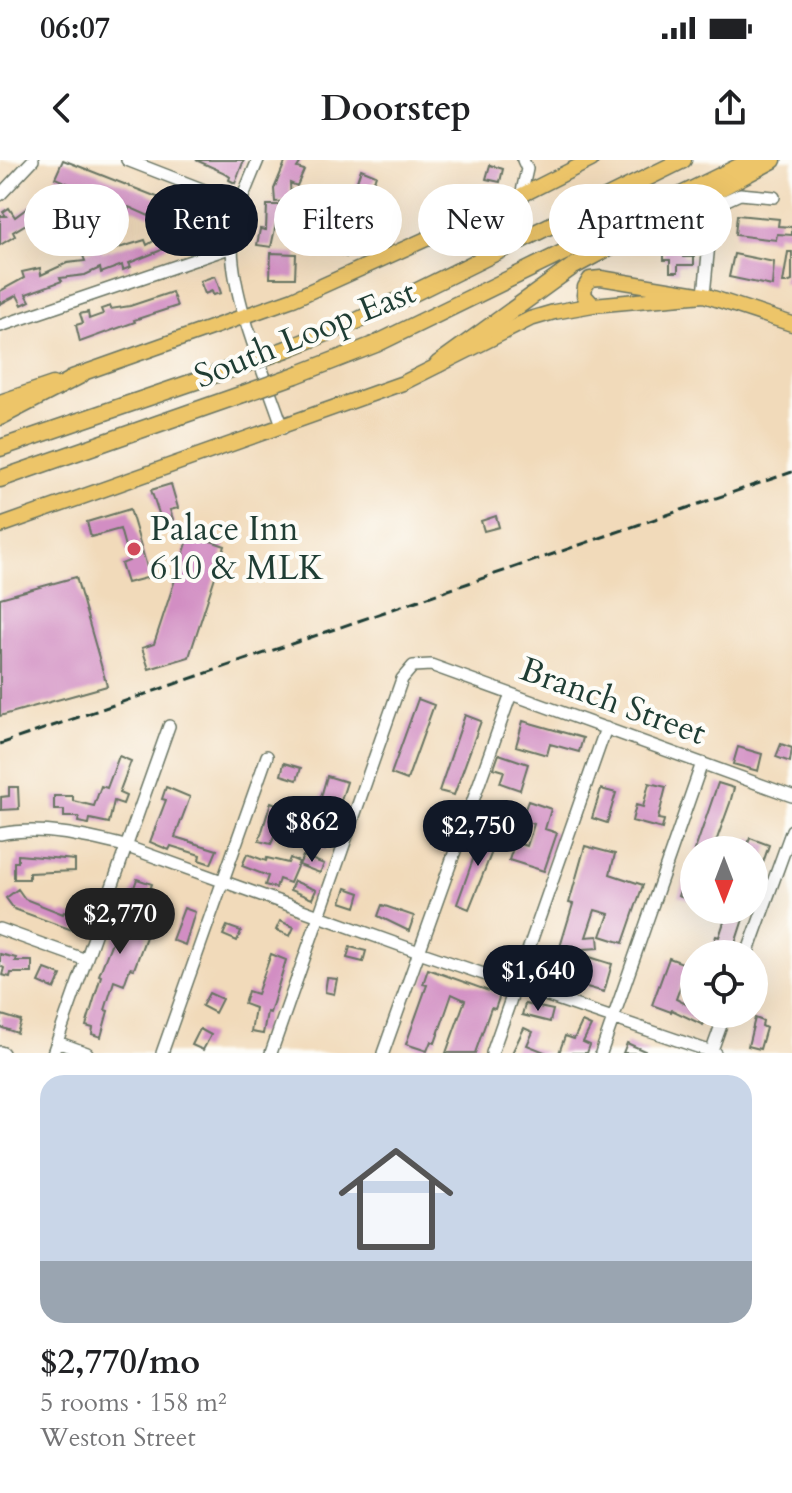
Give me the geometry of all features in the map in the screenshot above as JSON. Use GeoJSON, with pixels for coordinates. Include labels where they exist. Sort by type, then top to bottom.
{"type":"FeatureCollection","features":[{"type":"Feature","properties":{"kind":"highway","name":"South Loop East"},"geometry":{"type":"LineString","coordinates":[[0,448],[234,368],[359,320],[683,160]]}},
{"type":"Feature","properties":{"kind":"highway","name":"South Loop East"},"geometry":{"type":"LineString","coordinates":[[0,479],[376,344],[753,160]]}},
{"type":"Feature","properties":{"kind":"highway"},"geometry":{"type":"LineString","coordinates":[[438,364],[572,267],[773,160]]}},
{"type":"Feature","properties":{"kind":"highway"},"geometry":{"type":"LineString","coordinates":[[0,417],[81,375]]}},
{"type":"Feature","properties":{"kind":"main road"},"geometry":{"type":"LineString","coordinates":[[533,190],[591,160]]}},
{"type":"Feature","properties":{"kind":"main road"},"geometry":{"type":"LineString","coordinates":[[0,402],[293,299],[418,243]]}},
{"type":"Feature","properties":{"kind":"main road"},"geometry":{"type":"LineString","coordinates":[[593,305],[584,295],[585,287],[590,279],[601,278],[704,295],[792,324]]}},
{"type":"Feature","properties":{"kind":"main road"},"geometry":{"type":"LineString","coordinates":[[0,526],[403,383],[530,319],[593,305],[704,295]]}},
{"type":"Feature","properties":{"kind":"street"},"geometry":{"type":"LineString","coordinates":[[0,195],[33,160]]}},
{"type":"Feature","properties":{"kind":"street"},"geometry":{"type":"LineString","coordinates":[[127,160],[189,184]]}},
{"type":"Feature","properties":{"kind":"street"},"geometry":{"type":"LineString","coordinates":[[248,184],[258,160]]}},
{"type":"Feature","properties":{"kind":"street"},"geometry":{"type":"LineString","coordinates":[[523,160],[527,169],[524,184]]}},
{"type":"Feature","properties":{"kind":"street"},"geometry":{"type":"LineString","coordinates":[[704,295],[711,223],[718,204],[740,194],[774,197]]}},
{"type":"Feature","properties":{"kind":"street"},"geometry":{"type":"LineString","coordinates":[[0,326],[206,256]]}},
{"type":"Feature","properties":{"kind":"street"},"geometry":{"type":"LineString","coordinates":[[234,256],[244,315],[283,428]]}},
{"type":"Feature","properties":{"kind":"street","name":"Branch Street"},"geometry":{"type":"LineString","coordinates":[[320,915],[402,679],[413,666],[431,665],[792,796]]}},
{"type":"Feature","properties":{"kind":"street"},"geometry":{"type":"LineString","coordinates":[[383,1053],[511,694]]}},
{"type":"Feature","properties":{"kind":"street"},"geometry":{"type":"LineString","coordinates":[[87,1053],[55,1048],[169,726]]}},
{"type":"Feature","properties":{"kind":"street"},"geometry":{"type":"LineString","coordinates":[[492,1053],[606,728]]}},
{"type":"Feature","properties":{"kind":"street"},"geometry":{"type":"LineString","coordinates":[[162,1053],[267,756]]}},
{"type":"Feature","properties":{"kind":"street"},"geometry":{"type":"LineString","coordinates":[[601,1053],[702,763]]}},
{"type":"Feature","properties":{"kind":"street"},"geometry":{"type":"LineString","coordinates":[[752,940],[792,830]]}},
{"type":"Feature","properties":{"kind":"street"},"geometry":{"type":"LineString","coordinates":[[0,834],[29,831],[80,835],[125,846],[712,1053],[720,1028]]}},
{"type":"Feature","properties":{"kind":"street"},"geometry":{"type":"LineString","coordinates":[[271,1053],[320,915]]}},
{"type":"Feature","properties":{"kind":"street"},"geometry":{"type":"LineString","coordinates":[[0,929],[86,960]]}},
{"type":"Feature","properties":{"kind":"building"},"geometry":{"type":"Polygon","coordinates":[[[63,160],[124,184],[69,184],[55,178],[63,160]]]}},
{"type":"Feature","properties":{"kind":"building"},"geometry":{"type":"Polygon","coordinates":[[[196,160],[244,160],[235,183],[223,172],[196,160]]]}},
{"type":"Feature","properties":{"kind":"building"},"geometry":{"type":"Polygon","coordinates":[[[286,160],[302,160],[297,168],[304,170],[298,184],[276,184],[286,160]]]}},
{"type":"Feature","properties":{"kind":"building"},"geometry":{"type":"Polygon","coordinates":[[[490,165],[503,169],[500,182],[486,179],[490,165]]]}},
{"type":"Feature","properties":{"kind":"building"},"geometry":{"type":"Polygon","coordinates":[[[361,169],[376,175],[373,184],[356,184],[361,169]]]}},
{"type":"Feature","properties":{"kind":"building"},"geometry":{"type":"Polygon","coordinates":[[[129,186],[145,192],[145,214],[129,207],[129,186]]]}},
{"type":"Feature","properties":{"kind":"building"},"geometry":{"type":"Polygon","coordinates":[[[267,205],[274,205],[271,247],[258,245],[260,229],[266,230],[267,205]]]}},
{"type":"Feature","properties":{"kind":"building"},"geometry":{"type":"Polygon","coordinates":[[[9,208],[15,217],[24,210],[24,225],[13,232],[15,236],[0,245],[0,216],[6,216],[3,212],[9,208]]]}},
{"type":"Feature","properties":{"kind":"building"},"geometry":{"type":"Polygon","coordinates":[[[737,215],[779,219],[778,226],[792,227],[792,235],[777,234],[776,240],[735,235],[737,215]]]}},
{"type":"Feature","properties":{"kind":"building"},"geometry":{"type":"Polygon","coordinates":[[[145,240],[146,256],[129,263],[131,267],[123,270],[122,265],[101,273],[100,268],[85,275],[60,278],[62,281],[26,294],[30,301],[22,305],[17,295],[0,304],[0,291],[24,278],[22,272],[40,268],[41,275],[67,263],[85,261],[83,256],[129,256],[129,245],[145,240]]]}},
{"type":"Feature","properties":{"kind":"building"},"geometry":{"type":"Polygon","coordinates":[[[788,252],[792,252],[792,281],[783,283],[788,252]]]}},
{"type":"Feature","properties":{"kind":"building"},"geometry":{"type":"Polygon","coordinates":[[[271,253],[274,256],[296,256],[295,278],[270,278],[271,253]]]}},
{"type":"Feature","properties":{"kind":"building"},"geometry":{"type":"Polygon","coordinates":[[[734,254],[774,262],[772,286],[729,277],[734,254]]]}},
{"type":"Feature","properties":{"kind":"building"},"geometry":{"type":"Polygon","coordinates":[[[664,256],[694,257],[694,265],[678,265],[678,272],[670,272],[670,260],[664,260],[664,256]]]}},
{"type":"Feature","properties":{"kind":"building"},"geometry":{"type":"Polygon","coordinates":[[[215,276],[221,293],[213,295],[212,291],[205,294],[200,281],[215,276]]]}},
{"type":"Feature","properties":{"kind":"building"},"geometry":{"type":"Polygon","coordinates":[[[172,292],[177,306],[80,342],[76,325],[83,323],[80,314],[88,312],[89,319],[103,314],[101,309],[110,306],[111,309],[130,306],[172,292]]]}},
{"type":"Feature","properties":{"kind":"building"},"geometry":{"type":"Polygon","coordinates":[[[171,484],[178,508],[170,510],[175,525],[164,528],[151,490],[171,484]]]}},
{"type":"Feature","properties":{"kind":"building","name":"Palace Inn 610 & MLK"},"geometry":{"type":"Polygon","coordinates":[[[130,509],[150,577],[127,583],[121,564],[129,561],[120,529],[91,537],[87,522],[130,509]]]}},
{"type":"Feature","properties":{"kind":"building"},"geometry":{"type":"Polygon","coordinates":[[[496,516],[499,527],[484,531],[481,521],[496,516]]]}},
{"type":"Feature","properties":{"kind":"building"},"geometry":{"type":"Polygon","coordinates":[[[190,534],[225,546],[189,657],[149,669],[142,648],[154,644],[190,534]]]}},
{"type":"Feature","properties":{"kind":"building"},"geometry":{"type":"Polygon","coordinates":[[[76,577],[107,686],[0,716],[0,598],[76,577]]]}},
{"type":"Feature","properties":{"kind":"building"},"geometry":{"type":"Polygon","coordinates":[[[418,699],[434,705],[407,780],[391,774],[418,699]]]}},
{"type":"Feature","properties":{"kind":"building"},"geometry":{"type":"Polygon","coordinates":[[[465,715],[481,721],[454,795],[439,791],[465,715]]]}},
{"type":"Feature","properties":{"kind":"building"},"geometry":{"type":"Polygon","coordinates":[[[523,721],[583,738],[579,752],[550,744],[547,755],[516,746],[523,721]]]}},
{"type":"Feature","properties":{"kind":"building"},"geometry":{"type":"Polygon","coordinates":[[[781,744],[792,748],[790,762],[776,757],[781,744]]]}},
{"type":"Feature","properties":{"kind":"building"},"geometry":{"type":"Polygon","coordinates":[[[738,747],[762,754],[758,771],[733,764],[738,747]]]}},
{"type":"Feature","properties":{"kind":"building"},"geometry":{"type":"Polygon","coordinates":[[[499,754],[528,764],[520,790],[500,783],[504,771],[494,768],[499,754]]]}},
{"type":"Feature","properties":{"kind":"building"},"geometry":{"type":"Polygon","coordinates":[[[119,756],[131,761],[119,793],[126,796],[123,804],[114,801],[109,823],[90,819],[89,824],[78,822],[79,817],[64,817],[64,810],[54,810],[54,796],[73,796],[73,801],[94,806],[101,786],[107,788],[119,756]]]}},
{"type":"Feature","properties":{"kind":"building"},"geometry":{"type":"Polygon","coordinates":[[[284,763],[301,768],[297,780],[281,775],[284,763]]]}},
{"type":"Feature","properties":{"kind":"building"},"geometry":{"type":"Polygon","coordinates":[[[327,776],[347,782],[325,850],[310,845],[313,836],[310,835],[327,776]]]}},
{"type":"Feature","properties":{"kind":"building"},"geometry":{"type":"Polygon","coordinates":[[[649,783],[666,787],[658,819],[664,820],[662,829],[632,821],[636,805],[643,807],[649,783]]]}},
{"type":"Feature","properties":{"kind":"building"},"geometry":{"type":"Polygon","coordinates":[[[718,783],[734,788],[718,836],[700,836],[718,783]]]}},
{"type":"Feature","properties":{"kind":"building"},"geometry":{"type":"Polygon","coordinates":[[[9,787],[18,787],[19,809],[1,810],[1,797],[9,796],[9,787]]]}},
{"type":"Feature","properties":{"kind":"building"},"geometry":{"type":"Polygon","coordinates":[[[166,787],[190,797],[175,837],[217,850],[211,864],[199,860],[200,855],[171,846],[169,850],[150,842],[166,800],[162,799],[166,787]]]}},
{"type":"Feature","properties":{"kind":"building"},"geometry":{"type":"Polygon","coordinates":[[[601,789],[616,793],[607,823],[592,818],[601,789]]]}},
{"type":"Feature","properties":{"kind":"building"},"geometry":{"type":"Polygon","coordinates":[[[528,801],[551,809],[545,829],[557,833],[544,871],[509,860],[515,842],[527,846],[534,824],[521,820],[528,801]]]}},
{"type":"Feature","properties":{"kind":"building"},"geometry":{"type":"Polygon","coordinates":[[[271,802],[287,808],[271,844],[259,841],[271,802]]]}},
{"type":"Feature","properties":{"kind":"building"},"geometry":{"type":"Polygon","coordinates":[[[484,829],[499,834],[469,909],[457,904],[484,829]]]}},
{"type":"Feature","properties":{"kind":"building"},"geometry":{"type":"Polygon","coordinates":[[[585,846],[615,854],[610,874],[643,885],[623,943],[601,936],[609,914],[595,910],[586,937],[598,936],[599,948],[567,950],[612,964],[604,992],[550,980],[573,904],[569,903],[585,846]]]}},
{"type":"Feature","properties":{"kind":"building"},"geometry":{"type":"Polygon","coordinates":[[[247,854],[266,861],[267,858],[288,863],[290,858],[299,862],[290,883],[279,879],[276,888],[265,885],[268,876],[242,866],[247,854]]]}},
{"type":"Feature","properties":{"kind":"building"},"geometry":{"type":"Polygon","coordinates":[[[18,855],[75,860],[75,871],[29,873],[29,879],[14,879],[14,862],[18,862],[18,855]]]}},
{"type":"Feature","properties":{"kind":"building"},"geometry":{"type":"Polygon","coordinates":[[[303,856],[324,864],[320,873],[299,865],[303,856]]]}},
{"type":"Feature","properties":{"kind":"building"},"geometry":{"type":"Polygon","coordinates":[[[137,879],[152,884],[135,930],[147,934],[134,969],[130,968],[124,985],[114,981],[101,1037],[92,1034],[93,1028],[86,1026],[99,975],[137,879]]]}},
{"type":"Feature","properties":{"kind":"building"},"geometry":{"type":"Polygon","coordinates":[[[294,881],[316,890],[312,899],[290,890],[294,881]]]}},
{"type":"Feature","properties":{"kind":"building"},"geometry":{"type":"Polygon","coordinates":[[[346,888],[360,893],[356,907],[341,902],[346,888]]]}},
{"type":"Feature","properties":{"kind":"building"},"geometry":{"type":"Polygon","coordinates":[[[18,889],[25,899],[80,918],[75,931],[14,909],[6,898],[18,889]]]}},
{"type":"Feature","properties":{"kind":"building"},"geometry":{"type":"Polygon","coordinates":[[[382,905],[414,916],[409,931],[378,916],[382,905]]]}},
{"type":"Feature","properties":{"kind":"building"},"geometry":{"type":"Polygon","coordinates":[[[184,908],[195,912],[185,945],[172,940],[184,908]]]}},
{"type":"Feature","properties":{"kind":"building"},"geometry":{"type":"Polygon","coordinates":[[[280,921],[294,927],[290,936],[276,930],[280,921]]]}},
{"type":"Feature","properties":{"kind":"building"},"geometry":{"type":"Polygon","coordinates":[[[723,924],[741,924],[736,940],[715,940],[716,936],[719,937],[723,924]]]}},
{"type":"Feature","properties":{"kind":"building"},"geometry":{"type":"Polygon","coordinates":[[[227,926],[241,931],[237,941],[223,935],[227,926]]]}},
{"type":"Feature","properties":{"kind":"building"},"geometry":{"type":"Polygon","coordinates":[[[350,947],[366,951],[363,962],[347,958],[350,947]]]}},
{"type":"Feature","properties":{"kind":"building"},"geometry":{"type":"Polygon","coordinates":[[[0,954],[16,958],[15,961],[32,961],[32,973],[11,973],[10,977],[2,975],[4,968],[0,966],[0,954]]]}},
{"type":"Feature","properties":{"kind":"building"},"geometry":{"type":"Polygon","coordinates":[[[271,954],[286,960],[270,1013],[267,1012],[263,1034],[251,1032],[255,1008],[244,1004],[248,991],[257,994],[271,954]]]}},
{"type":"Feature","properties":{"kind":"building"},"geometry":{"type":"Polygon","coordinates":[[[669,958],[680,962],[680,988],[676,999],[680,1001],[680,1014],[652,1005],[669,958]]]}},
{"type":"Feature","properties":{"kind":"building"},"geometry":{"type":"Polygon","coordinates":[[[45,969],[61,975],[55,989],[39,982],[45,969]]]}},
{"type":"Feature","properties":{"kind":"building"},"geometry":{"type":"Polygon","coordinates":[[[428,969],[500,995],[495,1009],[491,1008],[475,1053],[446,1053],[465,1000],[452,994],[435,1043],[431,1041],[427,1051],[406,1044],[427,985],[423,984],[428,969]]]}},
{"type":"Feature","properties":{"kind":"building"},"geometry":{"type":"Polygon","coordinates":[[[327,978],[337,979],[334,994],[325,992],[327,978]]]}},
{"type":"Feature","properties":{"kind":"building"},"geometry":{"type":"Polygon","coordinates":[[[209,993],[222,999],[215,1013],[202,1006],[209,993]]]}},
{"type":"Feature","properties":{"kind":"building"},"geometry":{"type":"Polygon","coordinates":[[[525,1004],[553,1010],[550,1022],[522,1015],[525,1004]]]}},
{"type":"Feature","properties":{"kind":"building"},"geometry":{"type":"Polygon","coordinates":[[[2,1015],[21,1021],[17,1033],[0,1027],[2,1015]]]}},
{"type":"Feature","properties":{"kind":"building"},"geometry":{"type":"Polygon","coordinates":[[[582,1022],[591,1026],[583,1042],[590,1045],[587,1053],[559,1053],[565,1036],[574,1039],[582,1022]]]}},
{"type":"Feature","properties":{"kind":"building"},"geometry":{"type":"Polygon","coordinates":[[[524,1028],[533,1032],[527,1045],[547,1053],[512,1053],[524,1028]]]}},
{"type":"Feature","properties":{"kind":"building"},"geometry":{"type":"Polygon","coordinates":[[[752,1028],[766,1028],[760,1049],[748,1046],[752,1028]]]}},
{"type":"Feature","properties":{"kind":"building"},"geometry":{"type":"Polygon","coordinates":[[[200,1029],[211,1035],[203,1050],[192,1045],[200,1029]]]}},
{"type":"Feature","properties":{"kind":"building"},"geometry":{"type":"Polygon","coordinates":[[[627,1043],[649,1053],[623,1053],[627,1043]]]}},
{"type":"Feature","properties":{"kind":"railway"},"geometry":{"type":"LineString","coordinates":[[0,744],[792,472]]}},
{"type":"Feature","properties":{"kind":"place","name":"Palace Inn 610 & MLK"},"geometry":{"type":"Point","coordinates":[134,549]}}]}
